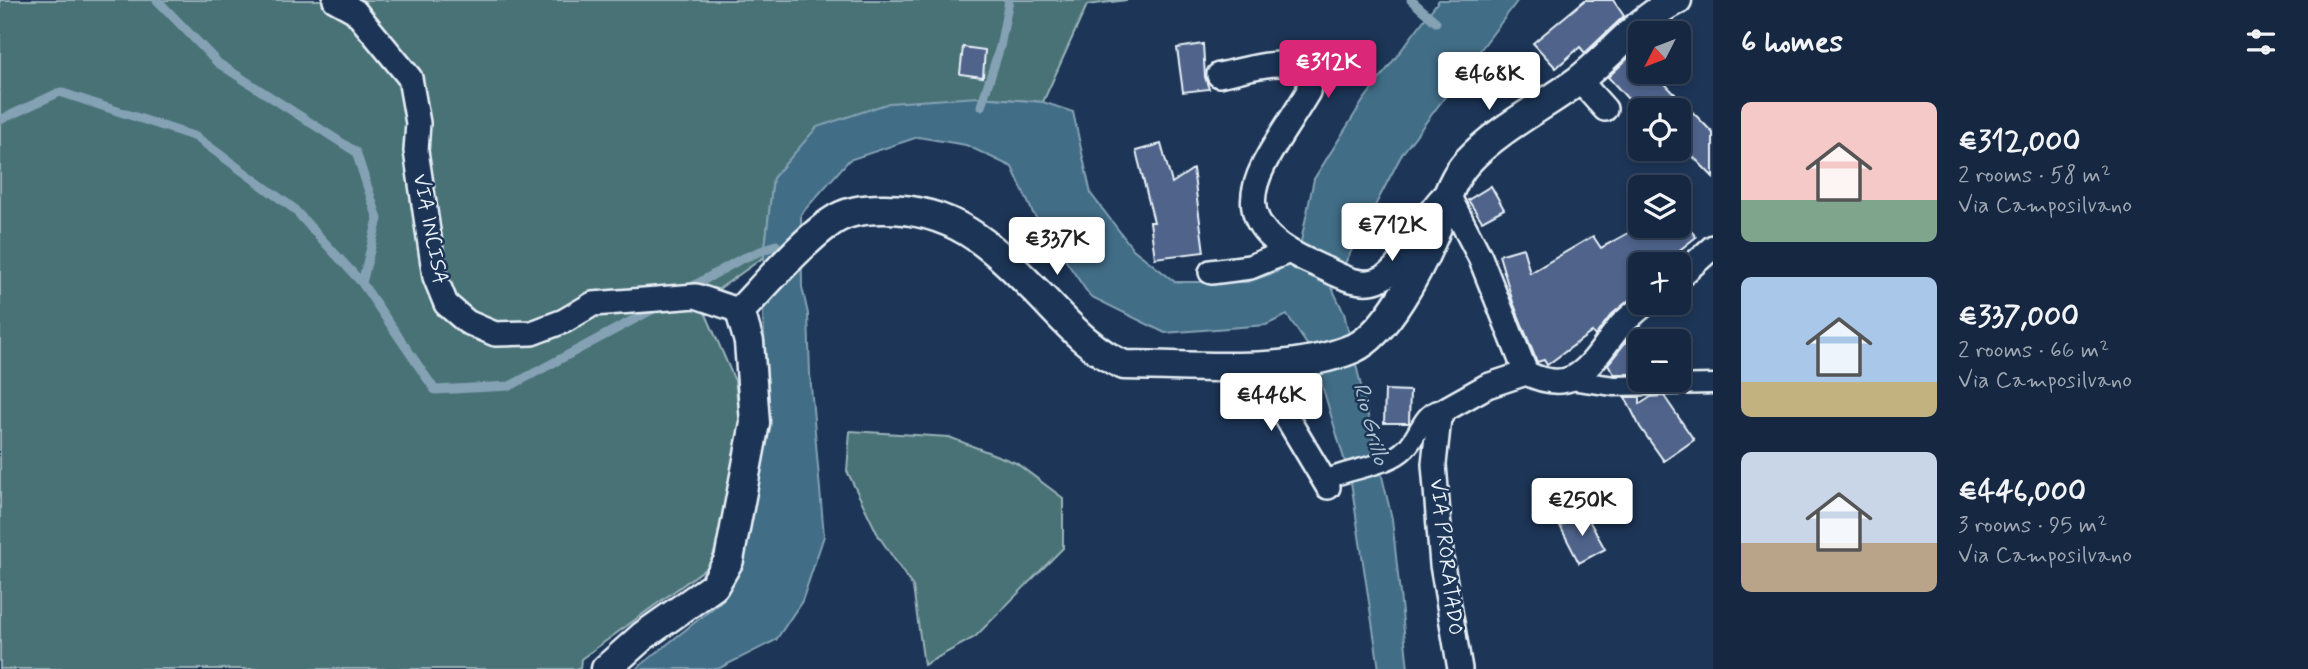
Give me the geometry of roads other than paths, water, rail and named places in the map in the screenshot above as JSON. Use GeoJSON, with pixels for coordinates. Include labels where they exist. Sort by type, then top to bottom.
{"type":"FeatureCollection","features":[{"type":"Feature","properties":{"kind":"street","name":"VIA INCISA"},"geometry":{"type":"LineString","coordinates":[[335,0],[355,11],[410,78],[418,123],[415,151],[435,276],[446,304],[467,322],[495,334],[532,333],[564,321],[593,304],[695,296],[749,301]]}},
{"type":"Feature","properties":{"kind":"street"},"geometry":{"type":"LineString","coordinates":[[1219,75],[1274,64],[1295,65],[1305,69],[1310,81],[1308,92],[1261,170],[1255,185],[1254,214],[1260,229],[1287,252],[1356,282],[1369,283],[1392,272],[1425,216],[1447,194],[1467,162],[1579,79],[1654,11],[1677,0]]}},
{"type":"Feature","properties":{"kind":"street"},"geometry":{"type":"LineString","coordinates":[[1579,79],[1605,109]]}},
{"type":"Feature","properties":{"kind":"street"},"geometry":{"type":"LineString","coordinates":[[606,669],[643,636],[714,586],[729,560],[755,423],[749,301],[830,222],[866,209],[896,209],[928,212],[968,229],[1007,261],[1088,343],[1106,358],[1124,365],[1298,364],[1357,347],[1378,327],[1407,289],[1433,236],[1447,194]]}},
{"type":"Feature","properties":{"kind":"street"},"geometry":{"type":"LineString","coordinates":[[1447,194],[1480,257],[1526,373],[1544,382],[1572,380],[1614,386],[1713,384]]}},
{"type":"Feature","properties":{"kind":"street"},"geometry":{"type":"LineString","coordinates":[[1691,266],[1713,247]]}},
{"type":"Feature","properties":{"kind":"street"},"geometry":{"type":"LineString","coordinates":[[1211,271],[1250,267],[1287,252]]}},
{"type":"Feature","properties":{"kind":"street"},"geometry":{"type":"LineString","coordinates":[[1572,380],[1594,362],[1621,326],[1633,315]]}},
{"type":"Feature","properties":{"kind":"street"},"geometry":{"type":"LineString","coordinates":[[1298,364],[1287,418],[1330,481],[1395,456],[1413,440],[1427,415],[1437,409],[1446,409],[1488,386],[1526,373]]}},
{"type":"Feature","properties":{"kind":"street","name":"VIA PRORATADO"},"geometry":{"type":"LineString","coordinates":[[1446,409],[1439,418],[1434,464],[1442,565],[1460,669]]}},
{"type":"Feature","properties":{"kind":"water"},"geometry":{"type":"Polygon","coordinates":[[[1439,0],[1518,0],[1402,154],[1332,288],[1344,313],[1392,519],[1408,669],[1379,669],[1351,482],[1312,352],[1287,315],[1266,325],[1165,333],[1090,296],[1033,213],[1012,167],[966,145],[918,137],[849,160],[801,214],[802,287],[808,314],[810,374],[824,536],[802,601],[776,640],[718,669],[636,669],[723,600],[738,565],[759,480],[769,399],[763,319],[764,257],[773,178],[817,127],[889,103],[978,97],[1043,102],[1073,112],[1091,194],[1133,249],[1175,282],[1247,282],[1277,272],[1301,241],[1314,179],[1363,101],[1439,0]]]}},
{"type":"Feature","properties":{"kind":"waterway"},"geometry":{"type":"LineString","coordinates":[[157,0],[218,63],[356,152],[378,219],[362,283]]}},
{"type":"Feature","properties":{"kind":"waterway"},"geometry":{"type":"LineString","coordinates":[[981,106],[1000,47],[1009,0]]}},
{"type":"Feature","properties":{"kind":"waterway"},"geometry":{"type":"LineString","coordinates":[[1411,0],[1436,22]]}},
{"type":"Feature","properties":{"kind":"waterway"},"geometry":{"type":"LineString","coordinates":[[0,120],[60,92],[196,137],[293,208],[362,283],[435,390],[510,386],[661,305]]}},
{"type":"Feature","properties":{"kind":"waterway"},"geometry":{"type":"LineString","coordinates":[[688,289],[741,259],[776,245]]}},
{"type":"Feature","properties":{"kind":"water label","name":"Rio Grillo"},"geometry":{"type":"Point","coordinates":[1370,424]}}]}
